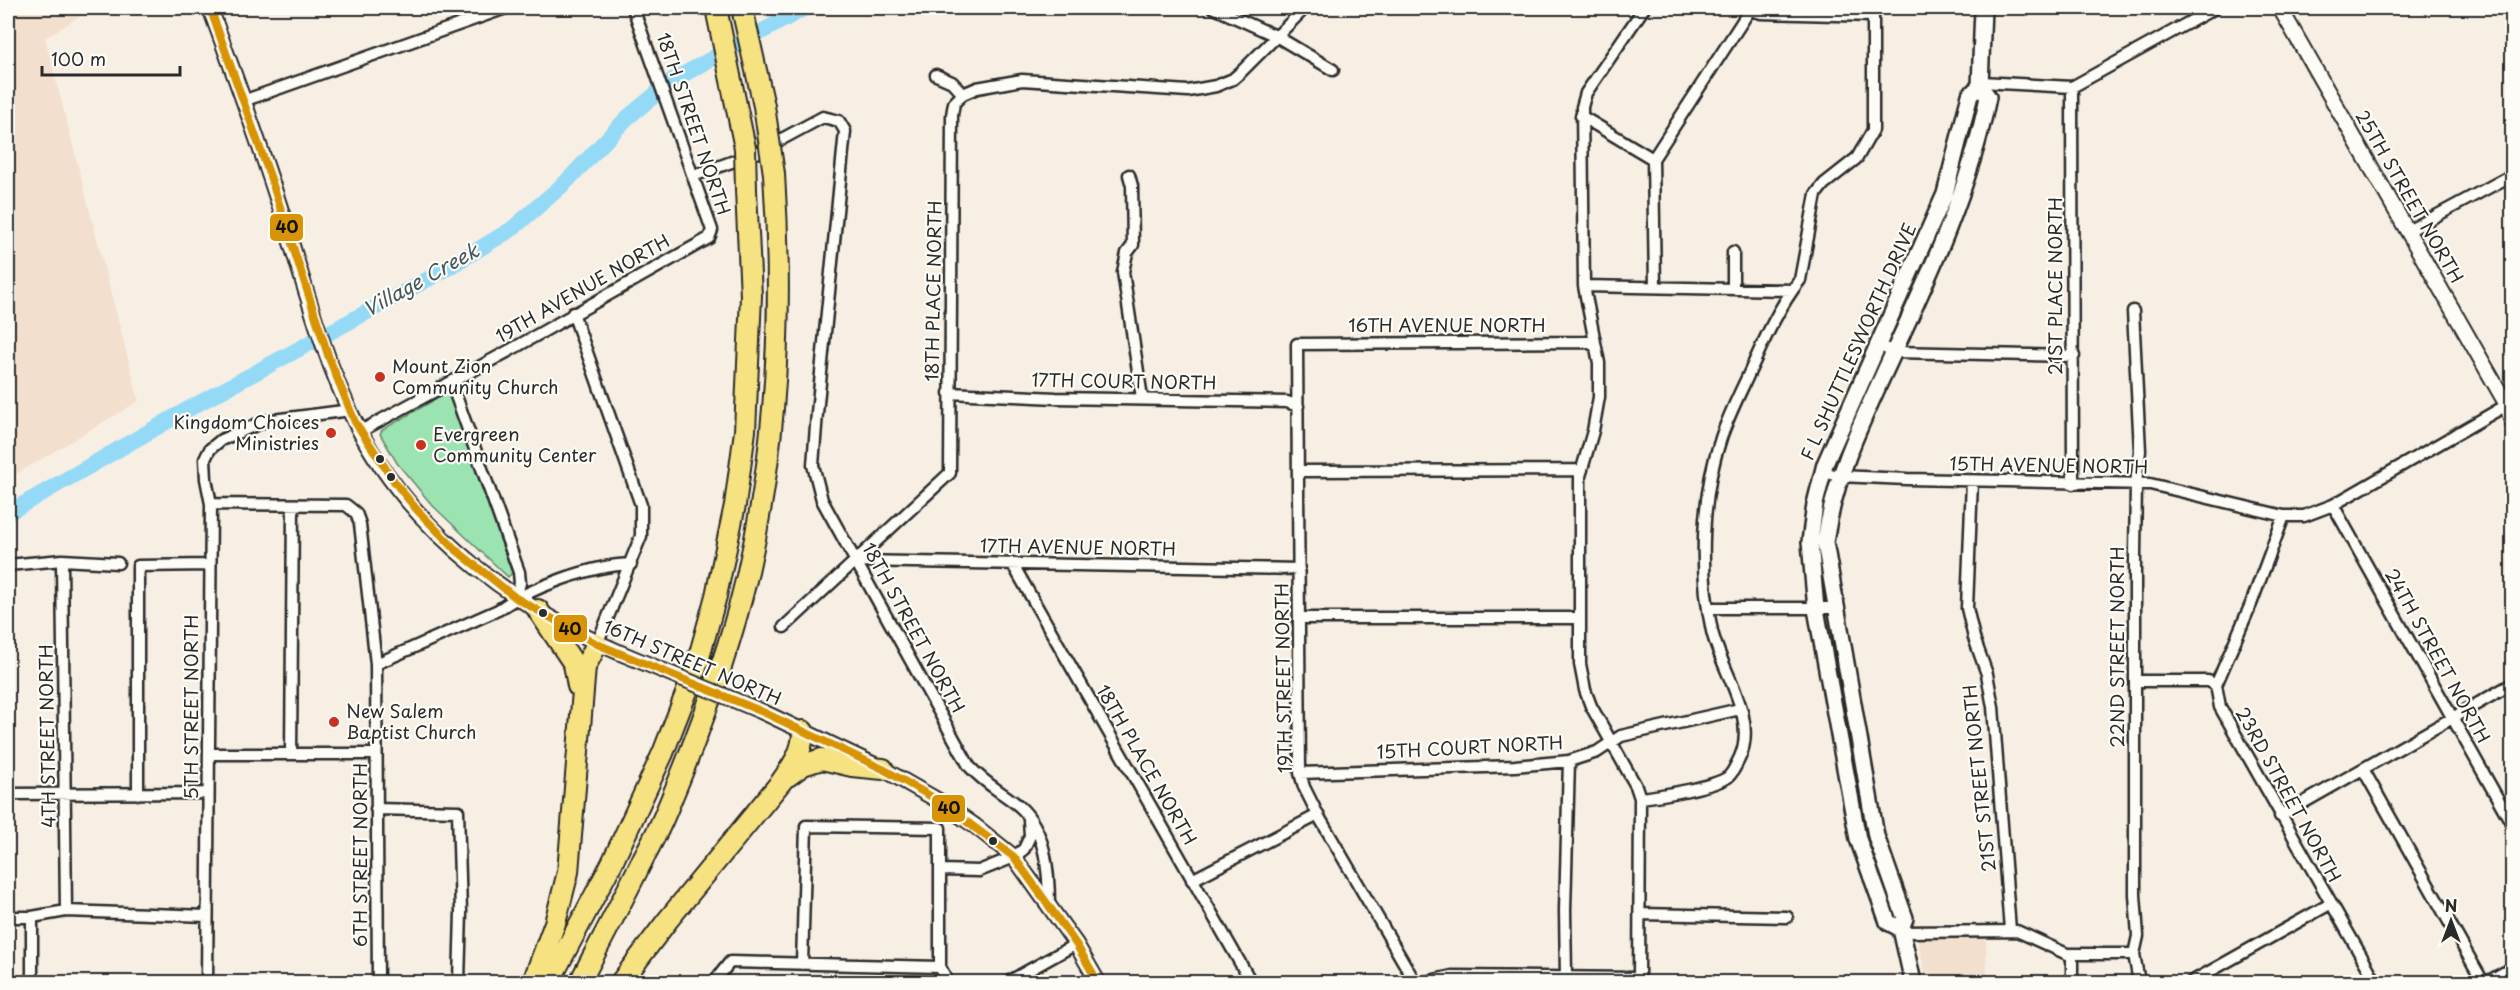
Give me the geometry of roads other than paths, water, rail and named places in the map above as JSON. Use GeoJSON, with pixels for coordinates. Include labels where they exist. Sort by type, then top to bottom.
{"type":"FeatureCollection","features":[{"type":"Feature","properties":{"kind":"highway"},"geometry":{"type":"LineString","coordinates":[[549,982],[612,863],[663,753],[696,668],[716,596],[735,505],[745,431],[752,296],[744,148],[716,8]]}},
{"type":"Feature","properties":{"kind":"highway"},"geometry":{"type":"LineString","coordinates":[[580,982],[666,814],[717,678],[747,578],[760,515],[778,351],[779,246],[774,174],[764,106],[742,8]]}},
{"type":"Feature","properties":{"kind":"highway"},"geometry":{"type":"LineString","coordinates":[[538,610],[574,664],[580,721]]}},
{"type":"Feature","properties":{"kind":"highway"},"geometry":{"type":"LineString","coordinates":[[533,982],[555,923],[568,872],[585,667],[597,644]]}},
{"type":"Feature","properties":{"kind":"highway"},"geometry":{"type":"LineString","coordinates":[[621,982],[667,921],[781,782],[798,758],[803,741],[803,731]]}},
{"type":"Feature","properties":{"kind":"highway"},"geometry":{"type":"LineString","coordinates":[[781,782],[803,765],[822,759],[852,766],[883,769]]}},
{"type":"Feature","properties":{"kind":"main road","name":"F L SHUTTLESWORTH DRIVE"},"geometry":{"type":"LineString","coordinates":[[1913,982],[1901,931],[1905,918],[1876,836],[1835,608],[1826,542],[1829,513],[1839,476],[1894,352],[1974,159],[1988,97],[1980,84],[1983,8]]}},
{"type":"Feature","properties":{"kind":"main road","name":"F L SHUTTLESWORTH DRIVE"},"geometry":{"type":"LineString","coordinates":[[1901,931],[1888,922],[1858,839],[1816,609],[1810,542],[1815,504],[1823,472],[1945,194],[1970,95],[1980,84]]}},
{"type":"Feature","properties":{"kind":"street","name":"16TH STREET NORTH"},"geometry":{"type":"LineString","coordinates":[[210,8],[329,358],[361,431],[396,484],[417,510],[456,550],[516,598],[597,644],[763,712],[883,769],[939,801],[1014,857],[1049,905]]}},
{"type":"Feature","properties":{"kind":"street"},"geometry":{"type":"LineString","coordinates":[[243,101],[506,8]]}},
{"type":"Feature","properties":{"kind":"street","name":"18TH STREET NORTH"},"geometry":{"type":"LineString","coordinates":[[633,8],[712,230],[709,238],[696,244]]}},
{"type":"Feature","properties":{"kind":"street"},"geometry":{"type":"LineString","coordinates":[[1214,8],[1276,36],[1333,70]]}},
{"type":"Feature","properties":{"kind":"street"},"geometry":{"type":"LineString","coordinates":[[936,75],[952,82],[963,94],[977,88],[1022,80],[1188,91],[1225,83],[1241,72],[1305,8]]}},
{"type":"Feature","properties":{"kind":"street"},"geometry":{"type":"LineString","coordinates":[[1425,982],[1452,976],[1639,980],[1640,798],[1636,786],[1592,706],[1581,675],[1580,476],[1598,407],[1599,363],[1584,286],[1581,116],[1586,93],[1644,8]]}},
{"type":"Feature","properties":{"kind":"street"},"geometry":{"type":"LineString","coordinates":[[1980,84],[2072,87],[2215,8]]}},
{"type":"Feature","properties":{"kind":"street","name":"25TH STREET NORTH"},"geometry":{"type":"LineString","coordinates":[[2280,8],[2511,405],[2512,422]]}},
{"type":"Feature","properties":{"kind":"street"},"geometry":{"type":"LineString","coordinates":[[1640,798],[1707,785],[1728,777],[1744,745],[1740,710],[1712,633],[1708,608],[1703,553],[1712,470],[1721,437],[1759,351],[1792,290],[1800,280],[1816,194],[1824,184],[1857,158],[1873,130],[1873,12],[1761,13],[1750,9],[1653,159],[1655,287]]}},
{"type":"Feature","properties":{"kind":"street","name":"21ST PLACE NORTH"},"geometry":{"type":"LineString","coordinates":[[2072,87],[2073,484]]}},
{"type":"Feature","properties":{"kind":"street","name":"18TH PLACE NORTH"},"geometry":{"type":"LineString","coordinates":[[856,561],[950,472],[952,115],[954,103],[963,94]]}},
{"type":"Feature","properties":{"kind":"street"},"geometry":{"type":"LineString","coordinates":[[1581,116],[1653,159]]}},
{"type":"Feature","properties":{"kind":"street","name":"18TH STREET NORTH"},"geometry":{"type":"LineString","coordinates":[[693,176],[756,153],[823,117],[840,121],[845,131],[813,465],[822,500],[969,766],[983,782],[1020,807],[1038,833],[1048,871],[1049,905]]}},
{"type":"Feature","properties":{"kind":"street"},"geometry":{"type":"LineString","coordinates":[[1129,175],[1132,186],[1132,245],[1127,253],[1123,272],[1142,398]]}},
{"type":"Feature","properties":{"kind":"street"},"geometry":{"type":"LineString","coordinates":[[2408,231],[2512,175]]}},
{"type":"Feature","properties":{"kind":"street","name":"19TH AVENUE NORTH"},"geometry":{"type":"LineString","coordinates":[[361,431],[696,244]]}},
{"type":"Feature","properties":{"kind":"street"},"geometry":{"type":"LineString","coordinates":[[1732,252],[1733,289]]}},
{"type":"Feature","properties":{"kind":"street"},"geometry":{"type":"LineString","coordinates":[[1584,286],[1792,290]]}},
{"type":"Feature","properties":{"kind":"street","name":"22ND STREET NORTH"},"geometry":{"type":"LineString","coordinates":[[2133,311],[2140,427],[2136,483],[2135,681],[2135,895],[2138,936],[2134,954],[2139,982]]}},
{"type":"Feature","properties":{"kind":"street"},"geometry":{"type":"LineString","coordinates":[[573,313],[641,506],[641,536],[597,644]]}},
{"type":"Feature","properties":{"kind":"street","name":"16TH AVENUE NORTH"},"geometry":{"type":"LineString","coordinates":[[1297,344],[1588,342],[1595,346]]}},
{"type":"Feature","properties":{"kind":"street","name":"19TH STREET NORTH"},"geometry":{"type":"LineString","coordinates":[[1297,344],[1300,773],[1304,787],[1318,815],[1415,982]]}},
{"type":"Feature","properties":{"kind":"street"},"geometry":{"type":"LineString","coordinates":[[1878,345],[1894,352],[2074,356]]}},
{"type":"Feature","properties":{"kind":"street"},"geometry":{"type":"LineString","coordinates":[[451,382],[519,572],[520,583],[516,598]]}},
{"type":"Feature","properties":{"kind":"street","name":"17TH COURT NORTH"},"geometry":{"type":"LineString","coordinates":[[949,393],[1056,398],[1287,402],[1298,406]]}},
{"type":"Feature","properties":{"kind":"street","name":"15TH AVENUE NORTH"},"geometry":{"type":"LineString","coordinates":[[1823,472],[1839,476],[1972,482],[2150,484],[2284,516],[2304,516],[2333,504],[2511,405]]}},
{"type":"Feature","properties":{"kind":"street","name":"5TH STREET NORTH"},"geometry":{"type":"LineString","coordinates":[[207,982],[211,504],[205,459],[210,449],[221,440],[265,420],[351,410]]}},
{"type":"Feature","properties":{"kind":"street"},"geometry":{"type":"LineString","coordinates":[[1299,471],[1582,470]]}},
{"type":"Feature","properties":{"kind":"street","name":"21ST STREET NORTH"},"geometry":{"type":"LineString","coordinates":[[1972,482],[1967,608],[1974,638],[1987,674],[1993,707],[2010,930]]}},
{"type":"Feature","properties":{"kind":"street"},"geometry":{"type":"LineString","coordinates":[[211,504],[293,505],[291,754]]}},
{"type":"Feature","properties":{"kind":"street","name":"24TH STREET NORTH"},"geometry":{"type":"LineString","coordinates":[[2333,504],[2512,824]]}},
{"type":"Feature","properties":{"kind":"street","name":"6TH STREET NORTH"},"geometry":{"type":"LineString","coordinates":[[293,505],[346,506],[356,513],[360,524],[376,664],[378,982]]}},
{"type":"Feature","properties":{"kind":"street"},"geometry":{"type":"LineString","coordinates":[[2135,681],[2208,681],[2216,685],[2251,604],[2284,516]]}},
{"type":"Feature","properties":{"kind":"street"},"geometry":{"type":"LineString","coordinates":[[8,565],[62,560],[118,563]]}},
{"type":"Feature","properties":{"kind":"street","name":"4TH STREET NORTH"},"geometry":{"type":"LineString","coordinates":[[62,560],[66,911]]}},
{"type":"Feature","properties":{"kind":"street"},"geometry":{"type":"LineString","coordinates":[[784,627],[856,561]]}},
{"type":"Feature","properties":{"kind":"street","name":"17TH AVENUE NORTH"},"geometry":{"type":"LineString","coordinates":[[856,561],[1299,568]]}},
{"type":"Feature","properties":{"kind":"street","name":"18TH PLACE NORTH"},"geometry":{"type":"LineString","coordinates":[[1012,563],[1251,982]]}},
{"type":"Feature","properties":{"kind":"street"},"geometry":{"type":"LineString","coordinates":[[376,664],[498,610],[516,598],[610,564],[631,564]]}},
{"type":"Feature","properties":{"kind":"street"},"geometry":{"type":"LineString","coordinates":[[138,794],[138,566],[210,566]]}},
{"type":"Feature","properties":{"kind":"street"},"geometry":{"type":"LineString","coordinates":[[1708,608],[1835,608]]}},
{"type":"Feature","properties":{"kind":"street"},"geometry":{"type":"LineString","coordinates":[[1300,618],[1579,618]]}},
{"type":"Feature","properties":{"kind":"street"},"geometry":{"type":"LineString","coordinates":[[2280,816],[2512,684]]}},
{"type":"Feature","properties":{"kind":"street","name":"23RD STREET NORTH"},"geometry":{"type":"LineString","coordinates":[[2216,685],[2220,707],[2376,982]]}},
{"type":"Feature","properties":{"kind":"street","name":"15TH COURT NORTH"},"geometry":{"type":"LineString","coordinates":[[1300,773],[1515,766],[1569,761],[1597,752],[1622,736],[1740,710]]}},
{"type":"Feature","properties":{"kind":"street"},"geometry":{"type":"LineString","coordinates":[[209,754],[376,754]]}},
{"type":"Feature","properties":{"kind":"street"},"geometry":{"type":"LineString","coordinates":[[1566,977],[1565,910],[1569,761]]}},
{"type":"Feature","properties":{"kind":"street"},"geometry":{"type":"LineString","coordinates":[[2363,769],[2485,982],[2512,968]]}},
{"type":"Feature","properties":{"kind":"street"},"geometry":{"type":"LineString","coordinates":[[8,794],[208,793]]}},
{"type":"Feature","properties":{"kind":"street"},"geometry":{"type":"LineString","coordinates":[[376,809],[458,811],[461,912],[459,982]]}},
{"type":"Feature","properties":{"kind":"street"},"geometry":{"type":"LineString","coordinates":[[1192,880],[1318,815]]}},
{"type":"Feature","properties":{"kind":"street"},"geometry":{"type":"LineString","coordinates":[[940,870],[979,871],[1014,857],[1024,849],[1030,836],[1029,819]]}},
{"type":"Feature","properties":{"kind":"street"},"geometry":{"type":"LineString","coordinates":[[802,964],[806,826],[940,828],[940,967],[948,982]]}},
{"type":"Feature","properties":{"kind":"street"},"geometry":{"type":"LineString","coordinates":[[2191,982],[2330,904]]}},
{"type":"Feature","properties":{"kind":"street"},"geometry":{"type":"LineString","coordinates":[[1049,905],[1076,944],[1098,982]]}},
{"type":"Feature","properties":{"kind":"street"},"geometry":{"type":"LineString","coordinates":[[8,917],[32,917],[66,911],[207,916]]}},
{"type":"Feature","properties":{"kind":"street"},"geometry":{"type":"LineString","coordinates":[[1640,914],[1787,917]]}},
{"type":"Feature","properties":{"kind":"street"},"geometry":{"type":"LineString","coordinates":[[32,917],[32,982]]}},
{"type":"Feature","properties":{"kind":"street"},"geometry":{"type":"LineString","coordinates":[[1901,931],[2010,930],[2027,934],[2061,952],[2072,955],[2134,954]]}},
{"type":"Feature","properties":{"kind":"street"},"geometry":{"type":"LineString","coordinates":[[1008,982],[1076,944]]}},
{"type":"Feature","properties":{"kind":"street"},"geometry":{"type":"LineString","coordinates":[[2072,955],[2072,982]]}},
{"type":"Feature","properties":{"kind":"street"},"geometry":{"type":"LineString","coordinates":[[714,982],[730,962],[940,967]]}},
{"type":"Feature","properties":{"kind":"waterway","name":"Village Creek"},"geometry":{"type":"LineString","coordinates":[[8,513],[192,407],[441,272],[512,229],[565,183],[627,118],[673,80],[805,8]]}},
{"type":"Feature","properties":{"kind":"place","name":"Mount Zion Community Church"},"geometry":{"type":"Point","coordinates":[380,377]}},
{"type":"Feature","properties":{"kind":"place","name":"Kingdom Choices Ministries"},"geometry":{"type":"Point","coordinates":[331,433]}},
{"type":"Feature","properties":{"kind":"place","name":"Evergreen Community Center"},"geometry":{"type":"Point","coordinates":[421,445]}},
{"type":"Feature","properties":{"kind":"place","name":"New Salem Baptist Church"},"geometry":{"type":"Point","coordinates":[334,722]}}]}
